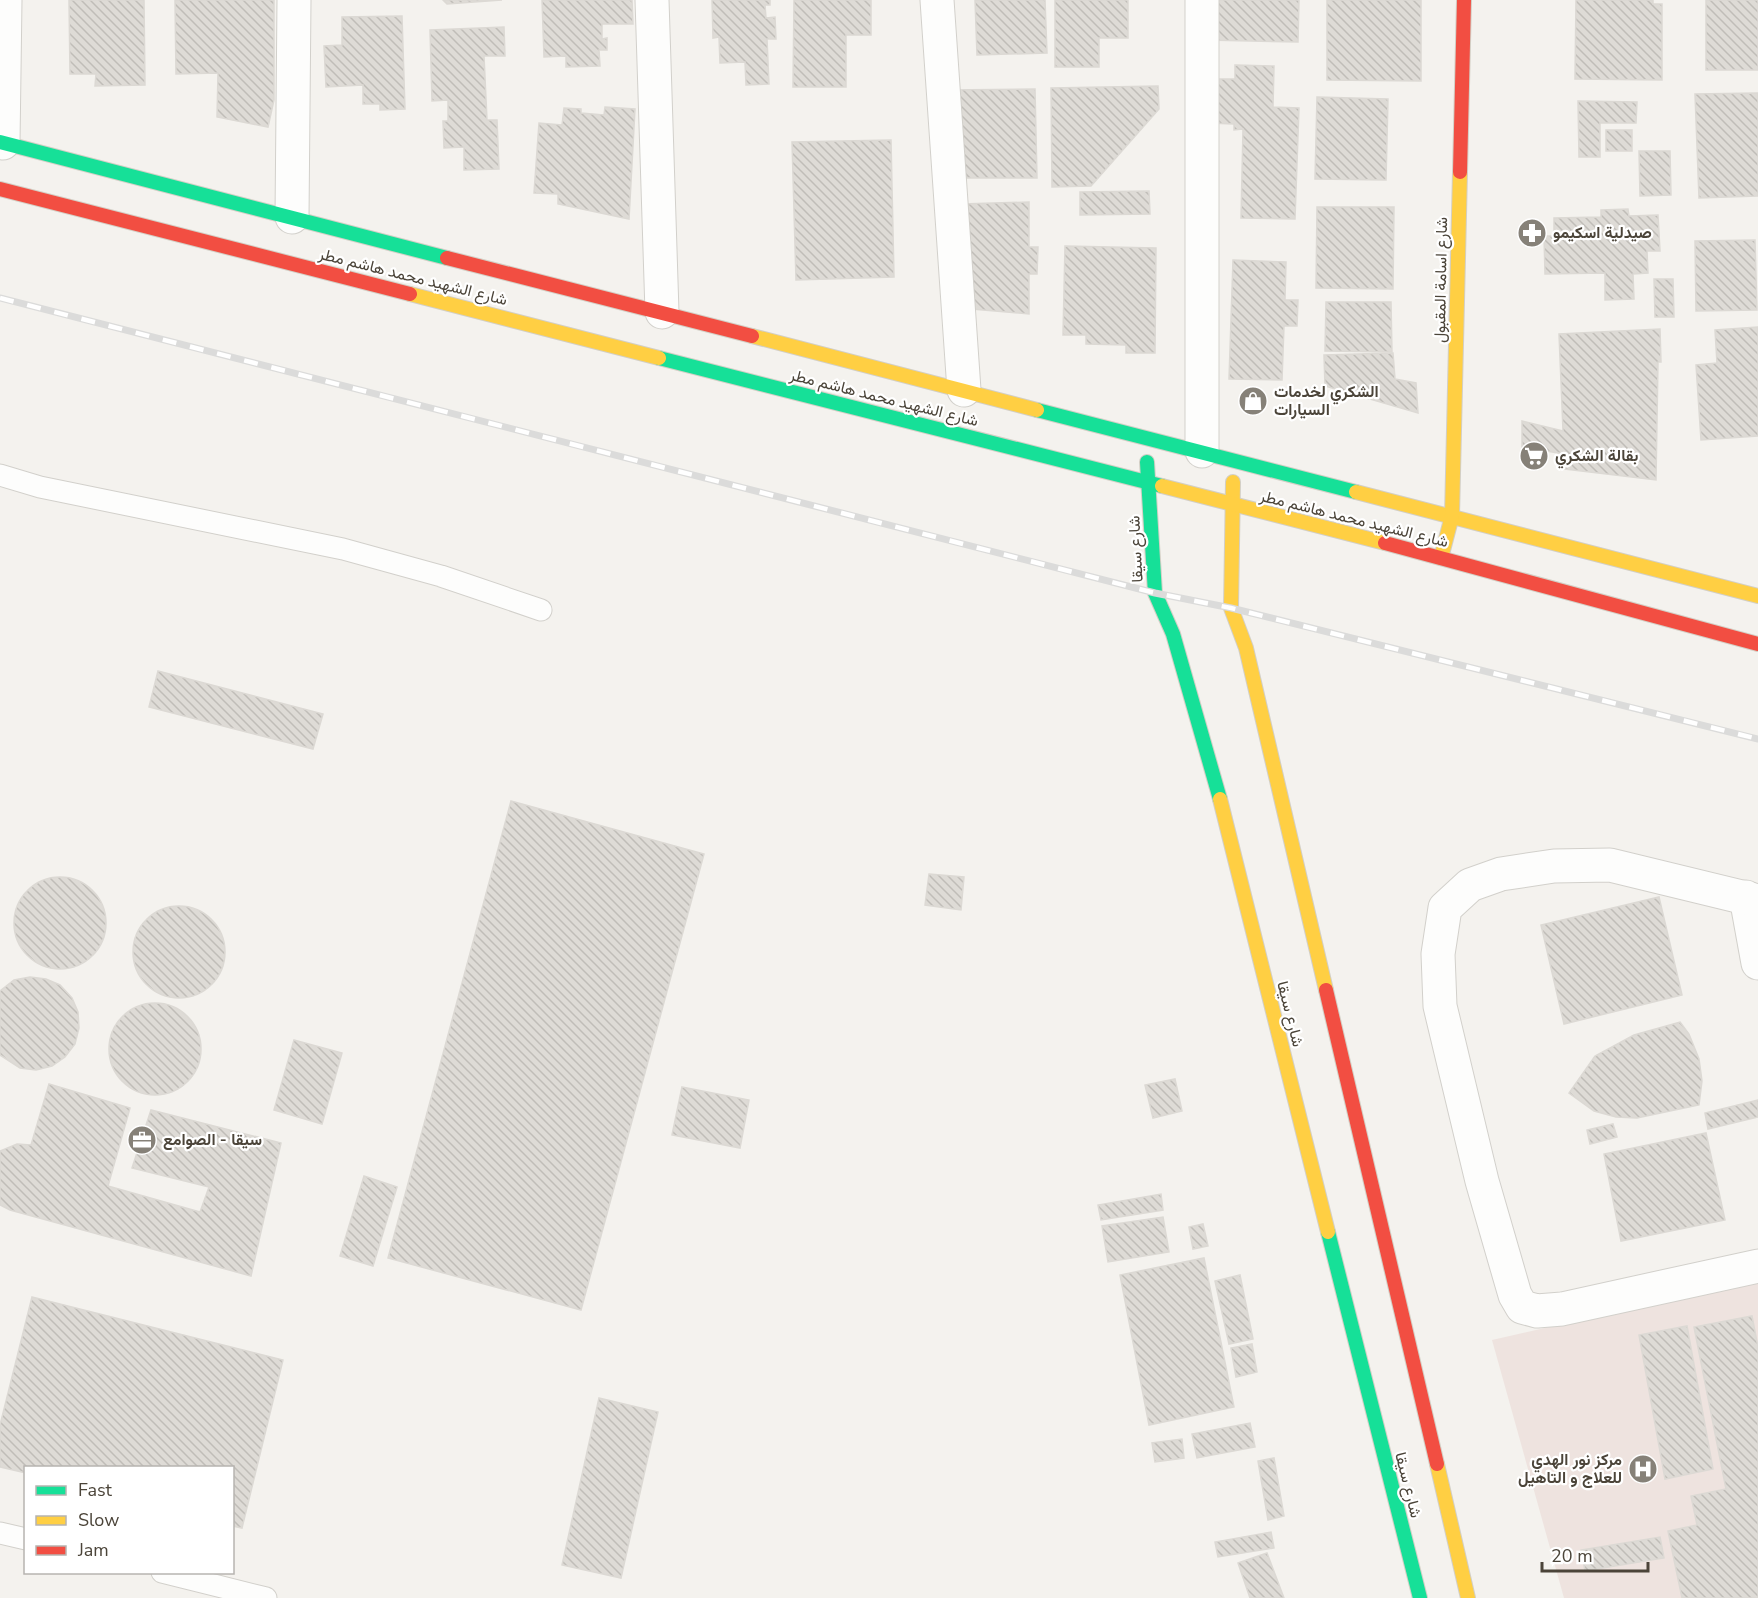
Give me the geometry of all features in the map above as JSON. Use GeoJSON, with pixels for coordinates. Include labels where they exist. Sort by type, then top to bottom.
{"type":"FeatureCollection","features":[{"type":"Feature","properties":{"kind":"main road","name":"شارع اسامة المقبول"},"geometry":{"type":"LineString","coordinates":[[1441,558],[1452,516],[1464,0]]}},
{"type":"Feature","properties":{"kind":"main road","name":"شارع الشهيد محمد هاشم مطر"},"geometry":{"type":"LineString","coordinates":[[2,143],[1758,596]]}},
{"type":"Feature","properties":{"kind":"main road","name":"شارع الشهيد محمد هاشم مطر"},"geometry":{"type":"LineString","coordinates":[[0,189],[1441,558],[1758,644]]}},
{"type":"Feature","properties":{"kind":"main road","name":"شارع سيقا"},"geometry":{"type":"LineString","coordinates":[[1144,437],[1150,483],[1155,594],[1173,634],[1224,814],[1420,1598]]}},
{"type":"Feature","properties":{"kind":"main road","name":"شارع سيقا"},"geometry":{"type":"LineString","coordinates":[[1217,455],[1233,505],[1231,609],[1246,648],[1468,1598]]}},
{"type":"Feature","properties":{"kind":"street"},"geometry":{"type":"LineString","coordinates":[[2,143],[5,0]]}},
{"type":"Feature","properties":{"kind":"street"},"geometry":{"type":"LineString","coordinates":[[292,217],[294,0]]}},
{"type":"Feature","properties":{"kind":"street"},"geometry":{"type":"LineString","coordinates":[[652,0],[662,312]]}},
{"type":"Feature","properties":{"kind":"street"},"geometry":{"type":"LineString","coordinates":[[937,0],[964,390]]}},
{"type":"Feature","properties":{"kind":"street"},"geometry":{"type":"LineString","coordinates":[[1202,0],[1217,455]]}},
{"type":"Feature","properties":{"kind":"street"},"geometry":{"type":"LineString","coordinates":[[1758,963],[1752,899],[1610,865],[1554,866],[1501,874],[1470,885],[1445,908],[1438,954],[1440,1006],[1482,1181],[1515,1295],[1522,1306],[1537,1311],[1562,1309],[1758,1266]]}},
{"type":"Feature","properties":{"kind":"lane"},"geometry":{"type":"LineString","coordinates":[[0,475],[52,489],[343,549],[441,576],[541,610]]}},
{"type":"Feature","properties":{"kind":"lane"},"geometry":{"type":"LineString","coordinates":[[0,1533],[24,1539]]}},
{"type":"Feature","properties":{"kind":"lane"},"geometry":{"type":"LineString","coordinates":[[170,1574],[266,1598]]}},
{"type":"Feature","properties":{"kind":"shaded area","name":"مركز نور الهدي للعلاج و التاهيل"},"geometry":{"type":"Polygon","coordinates":[[[1758,1279],[1758,1598],[1564,1598],[1492,1340],[1758,1279]]]}},
{"type":"Feature","properties":{"kind":"building"},"geometry":{"type":"Polygon","coordinates":[[[69,0],[144,0],[145,85],[95,86],[96,74],[70,74],[69,0]]]}},
{"type":"Feature","properties":{"kind":"building"},"geometry":{"type":"Polygon","coordinates":[[[175,0],[274,0],[274,100],[268,127],[217,117],[218,73],[176,74],[175,0]]]}},
{"type":"Feature","properties":{"kind":"building"},"geometry":{"type":"Polygon","coordinates":[[[443,0],[502,0],[447,4],[443,0]]]}},
{"type":"Feature","properties":{"kind":"building"},"geometry":{"type":"Polygon","coordinates":[[[542,0],[632,0],[633,24],[602,24],[602,39],[607,38],[607,50],[599,50],[600,66],[566,67],[566,56],[544,57],[542,0]]]}},
{"type":"Feature","properties":{"kind":"building"},"geometry":{"type":"Polygon","coordinates":[[[712,0],[770,0],[770,5],[765,5],[766,18],[775,17],[776,39],[767,39],[769,84],[746,85],[745,62],[720,63],[719,37],[713,38],[712,0]]]}},
{"type":"Feature","properties":{"kind":"building"},"geometry":{"type":"Polygon","coordinates":[[[794,0],[871,0],[871,35],[846,35],[846,87],[793,87],[794,0]]]}},
{"type":"Feature","properties":{"kind":"building"},"geometry":{"type":"Polygon","coordinates":[[[975,0],[1045,0],[1047,53],[977,55],[975,0]]]}},
{"type":"Feature","properties":{"kind":"building"},"geometry":{"type":"Polygon","coordinates":[[[1055,0],[1128,0],[1128,38],[1099,38],[1099,67],[1055,67],[1055,0]]]}},
{"type":"Feature","properties":{"kind":"building"},"geometry":{"type":"Polygon","coordinates":[[[1207,0],[1299,0],[1298,42],[1207,40],[1207,0]]]}},
{"type":"Feature","properties":{"kind":"building"},"geometry":{"type":"Polygon","coordinates":[[[1327,0],[1421,0],[1421,81],[1327,80],[1327,0]]]}},
{"type":"Feature","properties":{"kind":"building"},"geometry":{"type":"Polygon","coordinates":[[[1576,0],[1653,0],[1653,4],[1662,4],[1662,80],[1575,79],[1576,0]]]}},
{"type":"Feature","properties":{"kind":"building"},"geometry":{"type":"Polygon","coordinates":[[[1706,0],[1758,0],[1758,70],[1706,70],[1706,0]]]}},
{"type":"Feature","properties":{"kind":"building"},"geometry":{"type":"Polygon","coordinates":[[[402,16],[405,109],[380,110],[380,104],[363,104],[363,85],[326,87],[324,46],[342,45],[342,17],[402,16]]]}},
{"type":"Feature","properties":{"kind":"building"},"geometry":{"type":"Polygon","coordinates":[[[504,27],[505,56],[484,56],[487,120],[497,120],[499,169],[464,170],[464,147],[444,148],[443,121],[448,121],[448,100],[432,101],[430,30],[504,27]]]}},
{"type":"Feature","properties":{"kind":"building"},"geometry":{"type":"Polygon","coordinates":[[[1235,65],[1274,66],[1273,107],[1299,108],[1295,219],[1241,218],[1243,129],[1234,130],[1234,124],[1209,123],[1210,79],[1235,79],[1235,65]]]}},
{"type":"Feature","properties":{"kind":"building"},"geometry":{"type":"Polygon","coordinates":[[[1158,86],[1159,109],[1091,186],[1052,187],[1051,88],[1158,86]]]}},
{"type":"Feature","properties":{"kind":"building"},"geometry":{"type":"Polygon","coordinates":[[[1035,89],[1037,178],[950,178],[948,90],[1035,89]]]}},
{"type":"Feature","properties":{"kind":"building"},"geometry":{"type":"Polygon","coordinates":[[[1758,93],[1758,196],[1699,198],[1695,94],[1758,93]]]}},
{"type":"Feature","properties":{"kind":"building"},"geometry":{"type":"Polygon","coordinates":[[[1317,97],[1388,99],[1386,180],[1315,179],[1317,97]]]}},
{"type":"Feature","properties":{"kind":"building"},"geometry":{"type":"Polygon","coordinates":[[[1578,101],[1637,102],[1636,123],[1600,123],[1600,157],[1579,157],[1578,101]]]}},
{"type":"Feature","properties":{"kind":"building"},"geometry":{"type":"Polygon","coordinates":[[[605,107],[635,109],[629,219],[558,204],[558,194],[534,193],[539,123],[562,125],[564,108],[581,109],[581,113],[604,115],[605,107]]]}},
{"type":"Feature","properties":{"kind":"building"},"geometry":{"type":"Polygon","coordinates":[[[1606,130],[1632,130],[1632,151],[1606,151],[1606,130]]]}},
{"type":"Feature","properties":{"kind":"building"},"geometry":{"type":"Polygon","coordinates":[[[891,140],[894,277],[796,280],[792,142],[891,140]]]}},
{"type":"Feature","properties":{"kind":"building"},"geometry":{"type":"Polygon","coordinates":[[[1639,151],[1670,151],[1671,195],[1640,196],[1639,151]]]}},
{"type":"Feature","properties":{"kind":"building"},"geometry":{"type":"Polygon","coordinates":[[[1149,191],[1150,214],[1080,215],[1080,192],[1149,191]]]}},
{"type":"Feature","properties":{"kind":"building"},"geometry":{"type":"Polygon","coordinates":[[[1029,202],[1029,247],[1038,247],[1037,274],[1029,274],[1029,314],[972,309],[962,204],[1029,202]]]}},
{"type":"Feature","properties":{"kind":"building"},"geometry":{"type":"Polygon","coordinates":[[[1317,207],[1394,207],[1393,289],[1316,288],[1317,207]]]}},
{"type":"Feature","properties":{"kind":"building"},"geometry":{"type":"Polygon","coordinates":[[[1628,209],[1629,216],[1658,215],[1660,251],[1647,251],[1648,273],[1633,274],[1634,299],[1605,300],[1605,273],[1545,274],[1544,236],[1554,236],[1554,218],[1601,217],[1601,210],[1628,209]]]}},
{"type":"Feature","properties":{"kind":"building"},"geometry":{"type":"Polygon","coordinates":[[[1755,240],[1757,310],[1696,311],[1695,241],[1755,240]]]}},
{"type":"Feature","properties":{"kind":"building"},"geometry":{"type":"Polygon","coordinates":[[[1065,246],[1156,248],[1155,353],[1126,353],[1126,345],[1086,344],[1086,335],[1063,335],[1065,246]]]}},
{"type":"Feature","properties":{"kind":"building"},"geometry":{"type":"Polygon","coordinates":[[[1233,260],[1286,262],[1285,300],[1298,300],[1297,326],[1284,326],[1282,380],[1229,379],[1233,260]]]}},
{"type":"Feature","properties":{"kind":"building"},"geometry":{"type":"Polygon","coordinates":[[[1654,279],[1673,279],[1674,317],[1655,317],[1654,279]]]}},
{"type":"Feature","properties":{"kind":"building"},"geometry":{"type":"Polygon","coordinates":[[[1326,302],[1391,302],[1392,352],[1325,351],[1326,302]]]}},
{"type":"Feature","properties":{"kind":"building"},"geometry":{"type":"Polygon","coordinates":[[[1758,327],[1758,436],[1701,440],[1696,365],[1717,363],[1715,330],[1758,327]]]}},
{"type":"Feature","properties":{"kind":"building"},"geometry":{"type":"Polygon","coordinates":[[[1660,329],[1661,362],[1658,362],[1656,480],[1565,469],[1564,454],[1522,447],[1522,421],[1563,431],[1559,334],[1660,329]]]}},
{"type":"Feature","properties":{"kind":"building"},"geometry":{"type":"Polygon","coordinates":[[[1393,353],[1395,379],[1416,383],[1418,413],[1325,386],[1324,355],[1393,353]]]}},
{"type":"Feature","properties":{"kind":"building"},"geometry":{"type":"Polygon","coordinates":[[[158,671],[323,714],[313,749],[149,707],[158,671]]]}},
{"type":"Feature","properties":{"kind":"building"},"geometry":{"type":"Polygon","coordinates":[[[511,801],[704,854],[581,1310],[388,1258],[511,801]]]}},
{"type":"Feature","properties":{"kind":"building"},"geometry":{"type":"Polygon","coordinates":[[[929,874],[964,877],[961,910],[925,905],[929,874]]]}},
{"type":"Feature","properties":{"kind":"building"},"geometry":{"type":"Polygon","coordinates":[[[60,877],[78,881],[93,890],[102,905],[106,923],[102,941],[93,956],[78,965],[60,969],[42,965],[27,956],[18,941],[14,923],[18,905],[27,890],[42,881],[60,877]]]}},
{"type":"Feature","properties":{"kind":"building"},"geometry":{"type":"Polygon","coordinates":[[[1659,897],[1682,995],[1564,1024],[1541,925],[1659,897]]]}},
{"type":"Feature","properties":{"kind":"building"},"geometry":{"type":"Polygon","coordinates":[[[179,906],[205,914],[217,926],[225,952],[217,978],[205,990],[179,998],[153,990],[141,978],[133,952],[141,926],[153,914],[179,906]]]}},
{"type":"Feature","properties":{"kind":"building"},"geometry":{"type":"Polygon","coordinates":[[[30,977],[46,979],[60,985],[72,998],[78,1012],[79,1028],[75,1044],[65,1057],[52,1066],[36,1070],[20,1068],[0,1055],[0,991],[14,980],[30,977]]]}},
{"type":"Feature","properties":{"kind":"building"},"geometry":{"type":"Polygon","coordinates":[[[155,1003],[173,1007],[188,1016],[197,1031],[201,1049],[197,1067],[188,1082],[173,1091],[155,1095],[137,1091],[122,1082],[113,1067],[109,1049],[113,1031],[122,1016],[137,1007],[155,1003]]]}},
{"type":"Feature","properties":{"kind":"building"},"geometry":{"type":"Polygon","coordinates":[[[1680,1022],[1689,1034],[1699,1059],[1702,1081],[1699,1105],[1637,1118],[1616,1117],[1594,1111],[1569,1093],[1595,1056],[1634,1035],[1680,1022]]]}},
{"type":"Feature","properties":{"kind":"building"},"geometry":{"type":"Polygon","coordinates":[[[294,1040],[342,1053],[322,1124],[274,1110],[294,1040]]]}},
{"type":"Feature","properties":{"kind":"building"},"geometry":{"type":"Polygon","coordinates":[[[1175,1079],[1182,1111],[1153,1118],[1145,1085],[1175,1079]]]}},
{"type":"Feature","properties":{"kind":"building"},"geometry":{"type":"Polygon","coordinates":[[[49,1084],[130,1108],[108,1186],[200,1212],[209,1187],[132,1168],[151,1110],[281,1143],[251,1276],[10,1210],[0,1205],[0,1151],[17,1144],[31,1145],[49,1084]]]}},
{"type":"Feature","properties":{"kind":"building"},"geometry":{"type":"Polygon","coordinates":[[[682,1087],[749,1100],[740,1148],[672,1135],[682,1087]]]}},
{"type":"Feature","properties":{"kind":"building"},"geometry":{"type":"Polygon","coordinates":[[[1758,1100],[1758,1117],[1708,1129],[1705,1113],[1758,1100]]]}},
{"type":"Feature","properties":{"kind":"building"},"geometry":{"type":"Polygon","coordinates":[[[1613,1124],[1617,1137],[1590,1144],[1587,1130],[1613,1124]]]}},
{"type":"Feature","properties":{"kind":"building"},"geometry":{"type":"Polygon","coordinates":[[[1706,1133],[1725,1220],[1621,1241],[1604,1154],[1706,1133]]]}},
{"type":"Feature","properties":{"kind":"building"},"geometry":{"type":"Polygon","coordinates":[[[364,1176],[397,1187],[373,1266],[340,1256],[364,1176]]]}},
{"type":"Feature","properties":{"kind":"building"},"geometry":{"type":"Polygon","coordinates":[[[1161,1194],[1163,1210],[1101,1220],[1098,1205],[1161,1194]]]}},
{"type":"Feature","properties":{"kind":"building"},"geometry":{"type":"Polygon","coordinates":[[[1163,1217],[1169,1252],[1108,1262],[1102,1226],[1163,1217]]]}},
{"type":"Feature","properties":{"kind":"building"},"geometry":{"type":"Polygon","coordinates":[[[1203,1224],[1208,1246],[1193,1249],[1189,1227],[1203,1224]]]}},
{"type":"Feature","properties":{"kind":"building"},"geometry":{"type":"Polygon","coordinates":[[[1204,1258],[1234,1407],[1149,1425],[1120,1275],[1204,1258]]]}},
{"type":"Feature","properties":{"kind":"building"},"geometry":{"type":"Polygon","coordinates":[[[1240,1275],[1253,1339],[1229,1344],[1215,1281],[1240,1275]]]}},
{"type":"Feature","properties":{"kind":"building"},"geometry":{"type":"Polygon","coordinates":[[[32,1297],[283,1360],[242,1528],[234,1526],[234,1466],[24,1466],[24,1473],[0,1467],[0,1425],[32,1297]]]}},
{"type":"Feature","properties":{"kind":"building"},"geometry":{"type":"Polygon","coordinates":[[[1752,1316],[1758,1347],[1758,1598],[1682,1598],[1668,1531],[1697,1525],[1691,1496],[1726,1489],[1694,1327],[1752,1316]]]}},
{"type":"Feature","properties":{"kind":"building"},"geometry":{"type":"Polygon","coordinates":[[[1687,1326],[1713,1469],[1665,1479],[1639,1335],[1687,1326]]]}},
{"type":"Feature","properties":{"kind":"building"},"geometry":{"type":"Polygon","coordinates":[[[1252,1344],[1257,1372],[1236,1377],[1231,1348],[1252,1344]]]}},
{"type":"Feature","properties":{"kind":"building"},"geometry":{"type":"Polygon","coordinates":[[[599,1398],[658,1412],[621,1578],[562,1565],[599,1398]]]}},
{"type":"Feature","properties":{"kind":"building"},"geometry":{"type":"Polygon","coordinates":[[[1250,1423],[1255,1447],[1197,1458],[1192,1434],[1250,1423]]]}},
{"type":"Feature","properties":{"kind":"building"},"geometry":{"type":"Polygon","coordinates":[[[1182,1439],[1184,1458],[1155,1462],[1152,1443],[1182,1439]]]}},
{"type":"Feature","properties":{"kind":"building"},"geometry":{"type":"Polygon","coordinates":[[[1274,1458],[1284,1516],[1268,1520],[1258,1461],[1274,1458]]]}},
{"type":"Feature","properties":{"kind":"building"},"geometry":{"type":"Polygon","coordinates":[[[1271,1532],[1274,1548],[1218,1557],[1215,1542],[1271,1532]]]}},
{"type":"Feature","properties":{"kind":"building"},"geometry":{"type":"Polygon","coordinates":[[[1660,1537],[1664,1558],[1585,1571],[1581,1550],[1660,1537]]]}},
{"type":"Feature","properties":{"kind":"building"},"geometry":{"type":"Polygon","coordinates":[[[1267,1553],[1284,1598],[1250,1598],[1238,1563],[1267,1553]]]}},
{"type":"Feature","properties":{"kind":"railway"},"geometry":{"type":"LineString","coordinates":[[0,298],[1155,593],[1231,608],[1758,739]]}},
{"type":"Feature","properties":{"kind":"traffic: fast"},"geometry":{"type":"LineString","coordinates":[[0,142],[447,258]]}},
{"type":"Feature","properties":{"kind":"traffic: fast"},"geometry":{"type":"LineString","coordinates":[[659,358],[1162,486]]}},
{"type":"Feature","properties":{"kind":"traffic: fast"},"geometry":{"type":"LineString","coordinates":[[1037,410],[1356,492]]}},
{"type":"Feature","properties":{"kind":"traffic: fast"},"geometry":{"type":"LineString","coordinates":[[1147,462],[1155,593],[1173,634],[1220,799]]}},
{"type":"Feature","properties":{"kind":"traffic: fast"},"geometry":{"type":"LineString","coordinates":[[1328,1232],[1420,1598]]}},
{"type":"Feature","properties":{"kind":"traffic: slow"},"geometry":{"type":"LineString","coordinates":[[1441,558],[1452,516],[1460,172]]}},
{"type":"Feature","properties":{"kind":"traffic: slow"},"geometry":{"type":"LineString","coordinates":[[410,294],[659,358]]}},
{"type":"Feature","properties":{"kind":"traffic: slow"},"geometry":{"type":"LineString","coordinates":[[752,336],[1037,410]]}},
{"type":"Feature","properties":{"kind":"traffic: slow"},"geometry":{"type":"LineString","coordinates":[[1233,482],[1231,608],[1246,648],[1326,990]]}},
{"type":"Feature","properties":{"kind":"traffic: slow"},"geometry":{"type":"LineString","coordinates":[[1162,486],[1385,543]]}},
{"type":"Feature","properties":{"kind":"traffic: slow"},"geometry":{"type":"LineString","coordinates":[[1356,492],[1758,596]]}},
{"type":"Feature","properties":{"kind":"traffic: slow"},"geometry":{"type":"LineString","coordinates":[[1220,799],[1328,1232]]}},
{"type":"Feature","properties":{"kind":"traffic: slow"},"geometry":{"type":"LineString","coordinates":[[1437,1464],[1468,1598]]}},
{"type":"Feature","properties":{"kind":"traffic: jam"},"geometry":{"type":"LineString","coordinates":[[1460,172],[1464,0]]}},
{"type":"Feature","properties":{"kind":"traffic: jam"},"geometry":{"type":"LineString","coordinates":[[0,189],[410,294]]}},
{"type":"Feature","properties":{"kind":"traffic: jam"},"geometry":{"type":"LineString","coordinates":[[447,258],[752,336]]}},
{"type":"Feature","properties":{"kind":"traffic: jam"},"geometry":{"type":"LineString","coordinates":[[1385,543],[1758,644]]}},
{"type":"Feature","properties":{"kind":"traffic: jam"},"geometry":{"type":"LineString","coordinates":[[1326,990],[1437,1464]]}},
{"type":"Feature","properties":{"kind":"place","name":"صيدلية اسكيمو"},"geometry":{"type":"Point","coordinates":[1532,233]}},
{"type":"Feature","properties":{"kind":"place","name":"الشكري لخدمات السيارات"},"geometry":{"type":"Point","coordinates":[1253,401]}},
{"type":"Feature","properties":{"kind":"place","name":"بقالة الشكري"},"geometry":{"type":"Point","coordinates":[1534,456]}},
{"type":"Feature","properties":{"kind":"place","name":"سيقا - الصوامع"},"geometry":{"type":"Point","coordinates":[142,1140]}},
{"type":"Feature","properties":{"kind":"place","name":"مركز نور الهدي للعلاج و التاهيل"},"geometry":{"type":"Point","coordinates":[1643,1469]}}]}
